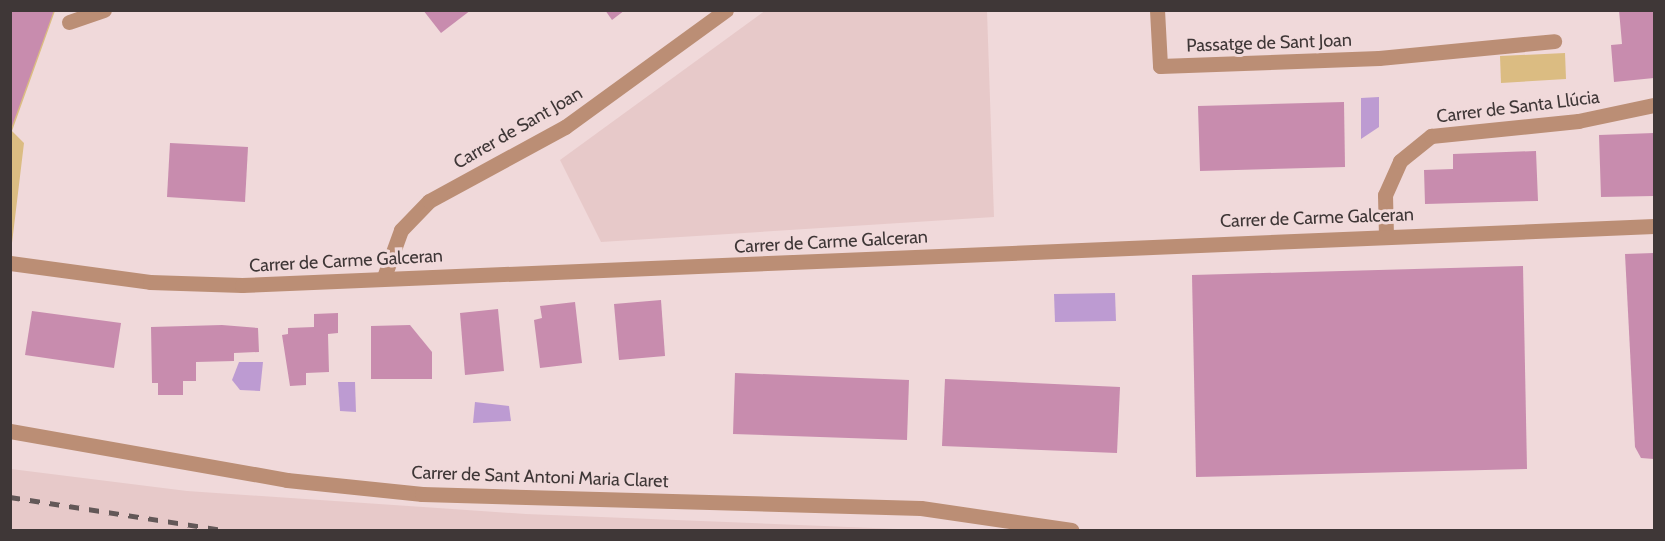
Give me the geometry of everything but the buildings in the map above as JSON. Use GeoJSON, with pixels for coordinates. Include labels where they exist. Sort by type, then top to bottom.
{"type":"FeatureCollection","features":[{"type":"Feature","properties":{"kind":"street"},"geometry":{"type":"LineString","coordinates":[[69,22],[104,10]]}},
{"type":"Feature","properties":{"kind":"street","name":"Carrer de Sant Joan"},"geometry":{"type":"LineString","coordinates":[[384,277],[400,230],[429,201],[565,127],[726,10]]}},
{"type":"Feature","properties":{"kind":"street","name":"Passatge de Sant Joan"},"geometry":{"type":"LineString","coordinates":[[1157,10],[1160,66],[1379,58],[1554,41]]}},
{"type":"Feature","properties":{"kind":"street","name":"Carrer de Santa Llúcia"},"geometry":{"type":"LineString","coordinates":[[1386,236],[1384,195],[1396,170],[1431,136],[1578,121],[1654,105]]}},
{"type":"Feature","properties":{"kind":"street","name":"Carrer de Carme Galceran"},"geometry":{"type":"LineString","coordinates":[[10,263],[195,285],[384,277],[666,271],[1386,236],[1654,226]]}},
{"type":"Feature","properties":{"kind":"street","name":"Carrer de Sant Antoni Maria Claret"},"geometry":{"type":"LineString","coordinates":[[10,430],[287,480],[422,494],[921,508],[1071,531]]}},
{"type":"Feature","properties":{"kind":"shaded area"},"geometry":{"type":"Polygon","coordinates":[[[766,10],[987,11],[994,217],[601,242],[560,160],[766,10]]]}},
{"type":"Feature","properties":{"kind":"shaded area"},"geometry":{"type":"Polygon","coordinates":[[[10,11],[55,11],[12,131],[24,143],[12,243],[10,11]]]}},
{"type":"Feature","properties":{"kind":"shaded area"},"geometry":{"type":"Polygon","coordinates":[[[1565,53],[1566,79],[1501,83],[1500,56],[1565,53]]]}},
{"type":"Feature","properties":{"kind":"shaded area"},"geometry":{"type":"Polygon","coordinates":[[[1379,97],[1379,127],[1361,139],[1361,98],[1379,97]]]}},
{"type":"Feature","properties":{"kind":"shaded area"},"geometry":{"type":"Polygon","coordinates":[[[1115,293],[1116,321],[1055,322],[1054,294],[1115,293]]]}},
{"type":"Feature","properties":{"kind":"shaded area"},"geometry":{"type":"Polygon","coordinates":[[[239,362],[263,362],[260,391],[240,390],[232,380],[239,362]]]}},
{"type":"Feature","properties":{"kind":"shaded area"},"geometry":{"type":"Polygon","coordinates":[[[338,382],[355,382],[356,412],[340,411],[338,382]]]}},
{"type":"Feature","properties":{"kind":"shaded area"},"geometry":{"type":"Polygon","coordinates":[[[475,402],[509,406],[511,421],[473,423],[475,402]]]}},
{"type":"Feature","properties":{"kind":"shaded area"},"geometry":{"type":"Polygon","coordinates":[[[11,469],[187,491],[526,514],[922,530],[11,530],[11,469]]]}},
{"type":"Feature","properties":{"kind":"railway"},"geometry":{"type":"LineString","coordinates":[[10,497],[222,530]]}}]}
